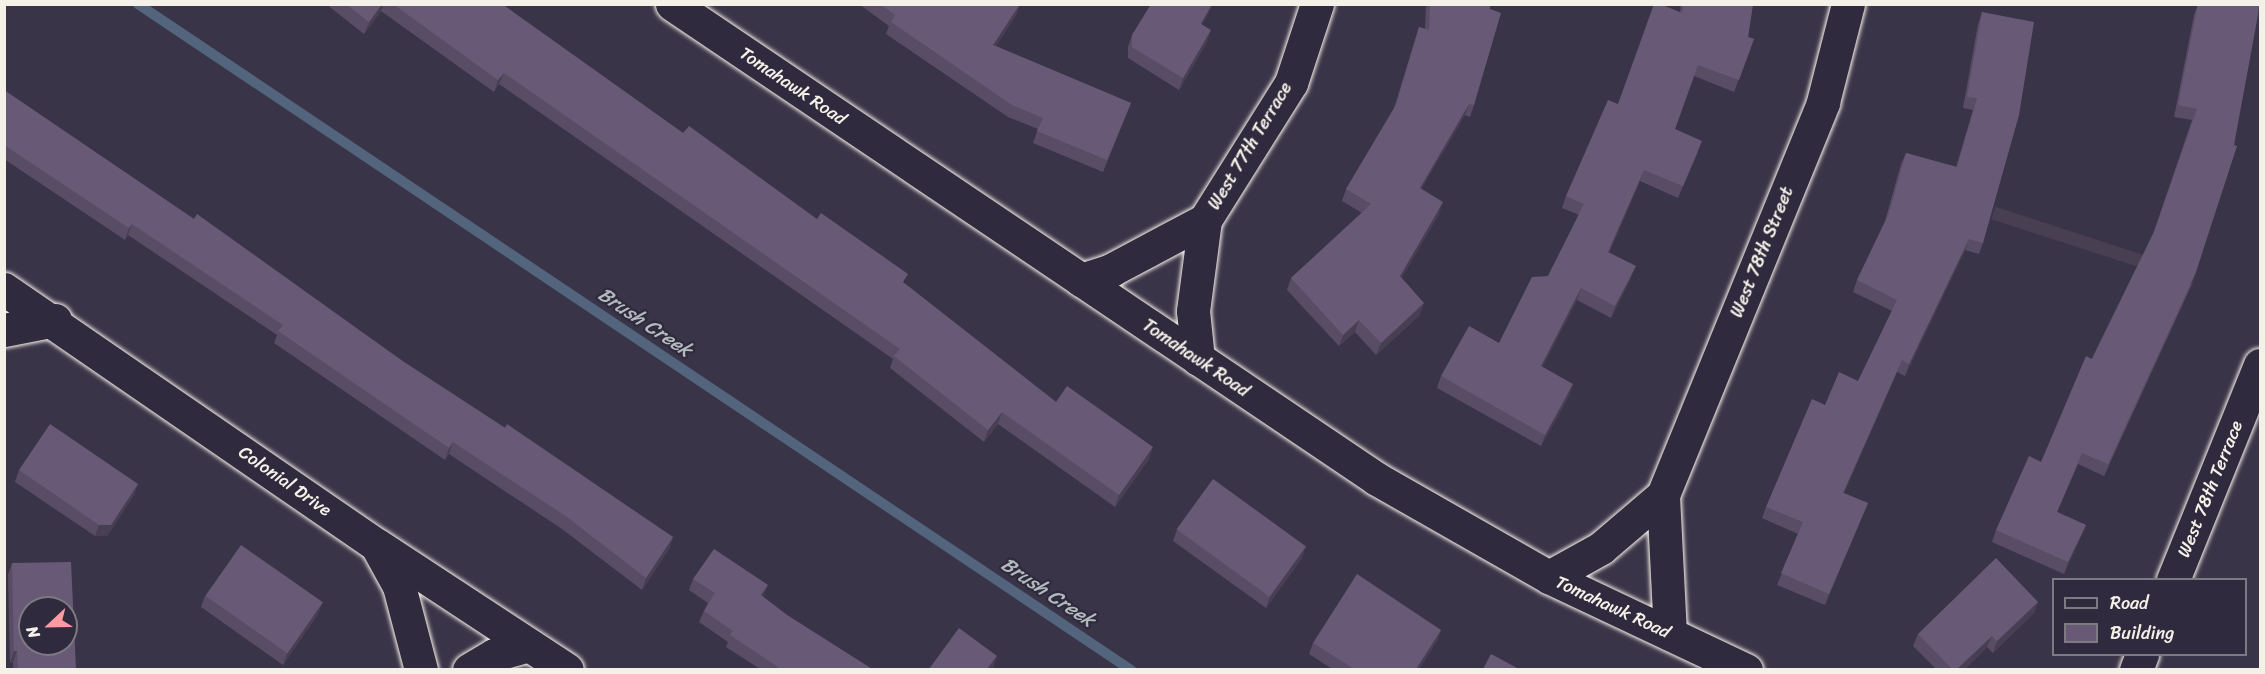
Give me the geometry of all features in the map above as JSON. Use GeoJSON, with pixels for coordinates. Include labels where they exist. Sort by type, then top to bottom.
{"type":"FeatureCollection","features":[{"type":"Feature","properties":{"kind":"street","name":"Tomahawk Road"},"geometry":{"type":"LineString","coordinates":[[672,4],[1377,479],[1549,577],[1746,669]]}},
{"type":"Feature","properties":{"kind":"street","name":"West 77th Terrace"},"geometry":{"type":"LineString","coordinates":[[1198,359],[1193,311],[1205,220],[1291,83],[1317,4]]}},
{"type":"Feature","properties":{"kind":"street","name":"West 78th Street"},"geometry":{"type":"LineString","coordinates":[[1670,634],[1663,495],[1823,102],[1848,4]]}},
{"type":"Feature","properties":{"kind":"street","name":"West 77th Terrace"},"geometry":{"type":"LineString","coordinates":[[1081,280],[1111,270],[1205,220]]}},
{"type":"Feature","properties":{"kind":"street","name":"Colonial Drive"},"geometry":{"type":"LineString","coordinates":[[4,289],[54,320],[377,545],[567,669]]}},
{"type":"Feature","properties":{"kind":"street"},"geometry":{"type":"LineString","coordinates":[[4,330],[54,320]]}},
{"type":"Feature","properties":{"kind":"street","name":"West 78th Terrace"},"geometry":{"type":"LineString","coordinates":[[2173,578],[2260,366]]}},
{"type":"Feature","properties":{"kind":"street","name":"West 78th Street"},"geometry":{"type":"LineString","coordinates":[[1549,577],[1600,548],[1663,495]]}},
{"type":"Feature","properties":{"kind":"street"},"geometry":{"type":"LineString","coordinates":[[377,545],[399,586],[421,669]]}},
{"type":"Feature","properties":{"kind":"street"},"geometry":{"type":"LineString","coordinates":[[469,669],[494,655],[529,645]]}},
{"type":"Feature","properties":{"kind":"building"},"geometry":{"type":"Polygon","coordinates":[[[346,4],[382,4],[369,22],[346,4]]]}},
{"type":"Feature","properties":{"kind":"building"},"geometry":{"type":"Polygon","coordinates":[[[393,4],[502,4],[683,133],[689,126],[817,219],[821,213],[908,274],[903,282],[1056,402],[1067,386],[1153,447],[1119,495],[1002,412],[988,430],[894,356],[900,349],[504,73],[498,80],[393,4]]]}},
{"type":"Feature","properties":{"kind":"building"},"geometry":{"type":"Polygon","coordinates":[[[880,4],[1020,4],[993,45],[1131,103],[1107,160],[1037,131],[1043,118],[1012,105],[891,22],[895,15],[880,4]]]}},
{"type":"Feature","properties":{"kind":"building"},"geometry":{"type":"Polygon","coordinates":[[[1151,4],[1212,4],[1201,24],[1211,30],[1183,78],[1132,47],[1132,35],[1151,4]]]}},
{"type":"Feature","properties":{"kind":"building"},"geometry":{"type":"Polygon","coordinates":[[[1430,4],[1490,4],[1490,9],[1501,13],[1474,105],[1469,104],[1420,188],[1443,202],[1400,276],[1424,303],[1381,343],[1359,320],[1343,335],[1291,278],[1371,204],[1346,189],[1396,105],[1419,27],[1429,30],[1430,4]]]}},
{"type":"Feature","properties":{"kind":"building"},"geometry":{"type":"Polygon","coordinates":[[[1654,4],[1660,4],[1682,13],[1683,4],[1753,4],[1748,37],[1754,39],[1739,80],[1698,65],[1675,129],[1702,141],[1683,186],[1644,170],[1608,252],[1636,266],[1615,306],[1581,288],[1541,366],[1573,384],[1545,435],[1441,376],[1469,326],[1499,343],[1532,277],[1548,276],[1584,204],[1566,196],[1608,100],[1618,104],[1654,4]]]}},
{"type":"Feature","properties":{"kind":"building"},"geometry":{"type":"Polygon","coordinates":[[[2198,4],[2259,4],[2234,145],[2237,146],[2196,272],[2108,464],[2082,453],[2057,512],[2086,525],[2068,562],[1996,530],[2029,456],[2041,462],[2086,356],[2092,359],[2154,232],[2197,109],[2178,105],[2198,4]]]}},
{"type":"Feature","properties":{"kind":"building"},"geometry":{"type":"Polygon","coordinates":[[[1982,12],[2034,22],[2019,115],[1983,243],[1969,239],[1909,364],[1902,360],[1843,493],[1868,503],[1829,594],[1781,573],[1803,522],[1766,507],[1812,399],[1825,405],[1839,372],[1858,381],[1897,300],[1857,280],[1888,216],[1906,153],[1957,167],[1977,98],[1967,97],[1982,12]]]}},
{"type":"Feature","properties":{"kind":"building"},"geometry":{"type":"Polygon","coordinates":[[[4,90],[194,219],[197,214],[404,362],[505,428],[507,424],[673,537],[646,578],[567,517],[453,442],[449,448],[278,331],[283,325],[132,224],[129,228],[4,145],[4,90]]]}},
{"type":"Feature","properties":{"kind":"building"},"geometry":{"type":"Polygon","coordinates":[[[50,424],[138,484],[111,525],[99,525],[19,470],[50,424]]]}},
{"type":"Feature","properties":{"kind":"building"},"geometry":{"type":"Polygon","coordinates":[[[1213,479],[1306,547],[1270,597],[1177,529],[1213,479]]]}},
{"type":"Feature","properties":{"kind":"building"},"geometry":{"type":"Polygon","coordinates":[[[241,545],[323,602],[287,653],[205,596],[241,545]]]}},
{"type":"Feature","properties":{"kind":"building"},"geometry":{"type":"Polygon","coordinates":[[[714,549],[768,585],[761,595],[787,615],[872,669],[781,669],[730,635],[733,631],[704,611],[715,593],[693,579],[714,549]]]}},
{"type":"Feature","properties":{"kind":"building"},"geometry":{"type":"Polygon","coordinates":[[[1996,558],[2038,602],[1997,641],[1992,636],[1957,669],[1952,669],[1918,634],[1996,558]]]}},
{"type":"Feature","properties":{"kind":"building"},"geometry":{"type":"Polygon","coordinates":[[[71,562],[73,596],[18,596],[18,656],[75,656],[76,669],[18,669],[17,651],[14,651],[12,563],[71,562]]]}},
{"type":"Feature","properties":{"kind":"building"},"geometry":{"type":"Polygon","coordinates":[[[1357,574],[1441,630],[1416,669],[1354,669],[1313,643],[1357,574]]]}},
{"type":"Feature","properties":{"kind":"building"},"geometry":{"type":"Polygon","coordinates":[[[959,628],[997,656],[987,669],[929,669],[959,628]]]}},
{"type":"Feature","properties":{"kind":"building"},"geometry":{"type":"Polygon","coordinates":[[[1491,654],[1519,669],[1483,669],[1491,654]]]}},
{"type":"Feature","properties":{"kind":"waterway","name":"Brush Creek"},"geometry":{"type":"LineString","coordinates":[[138,4],[1131,670]]}}]}
